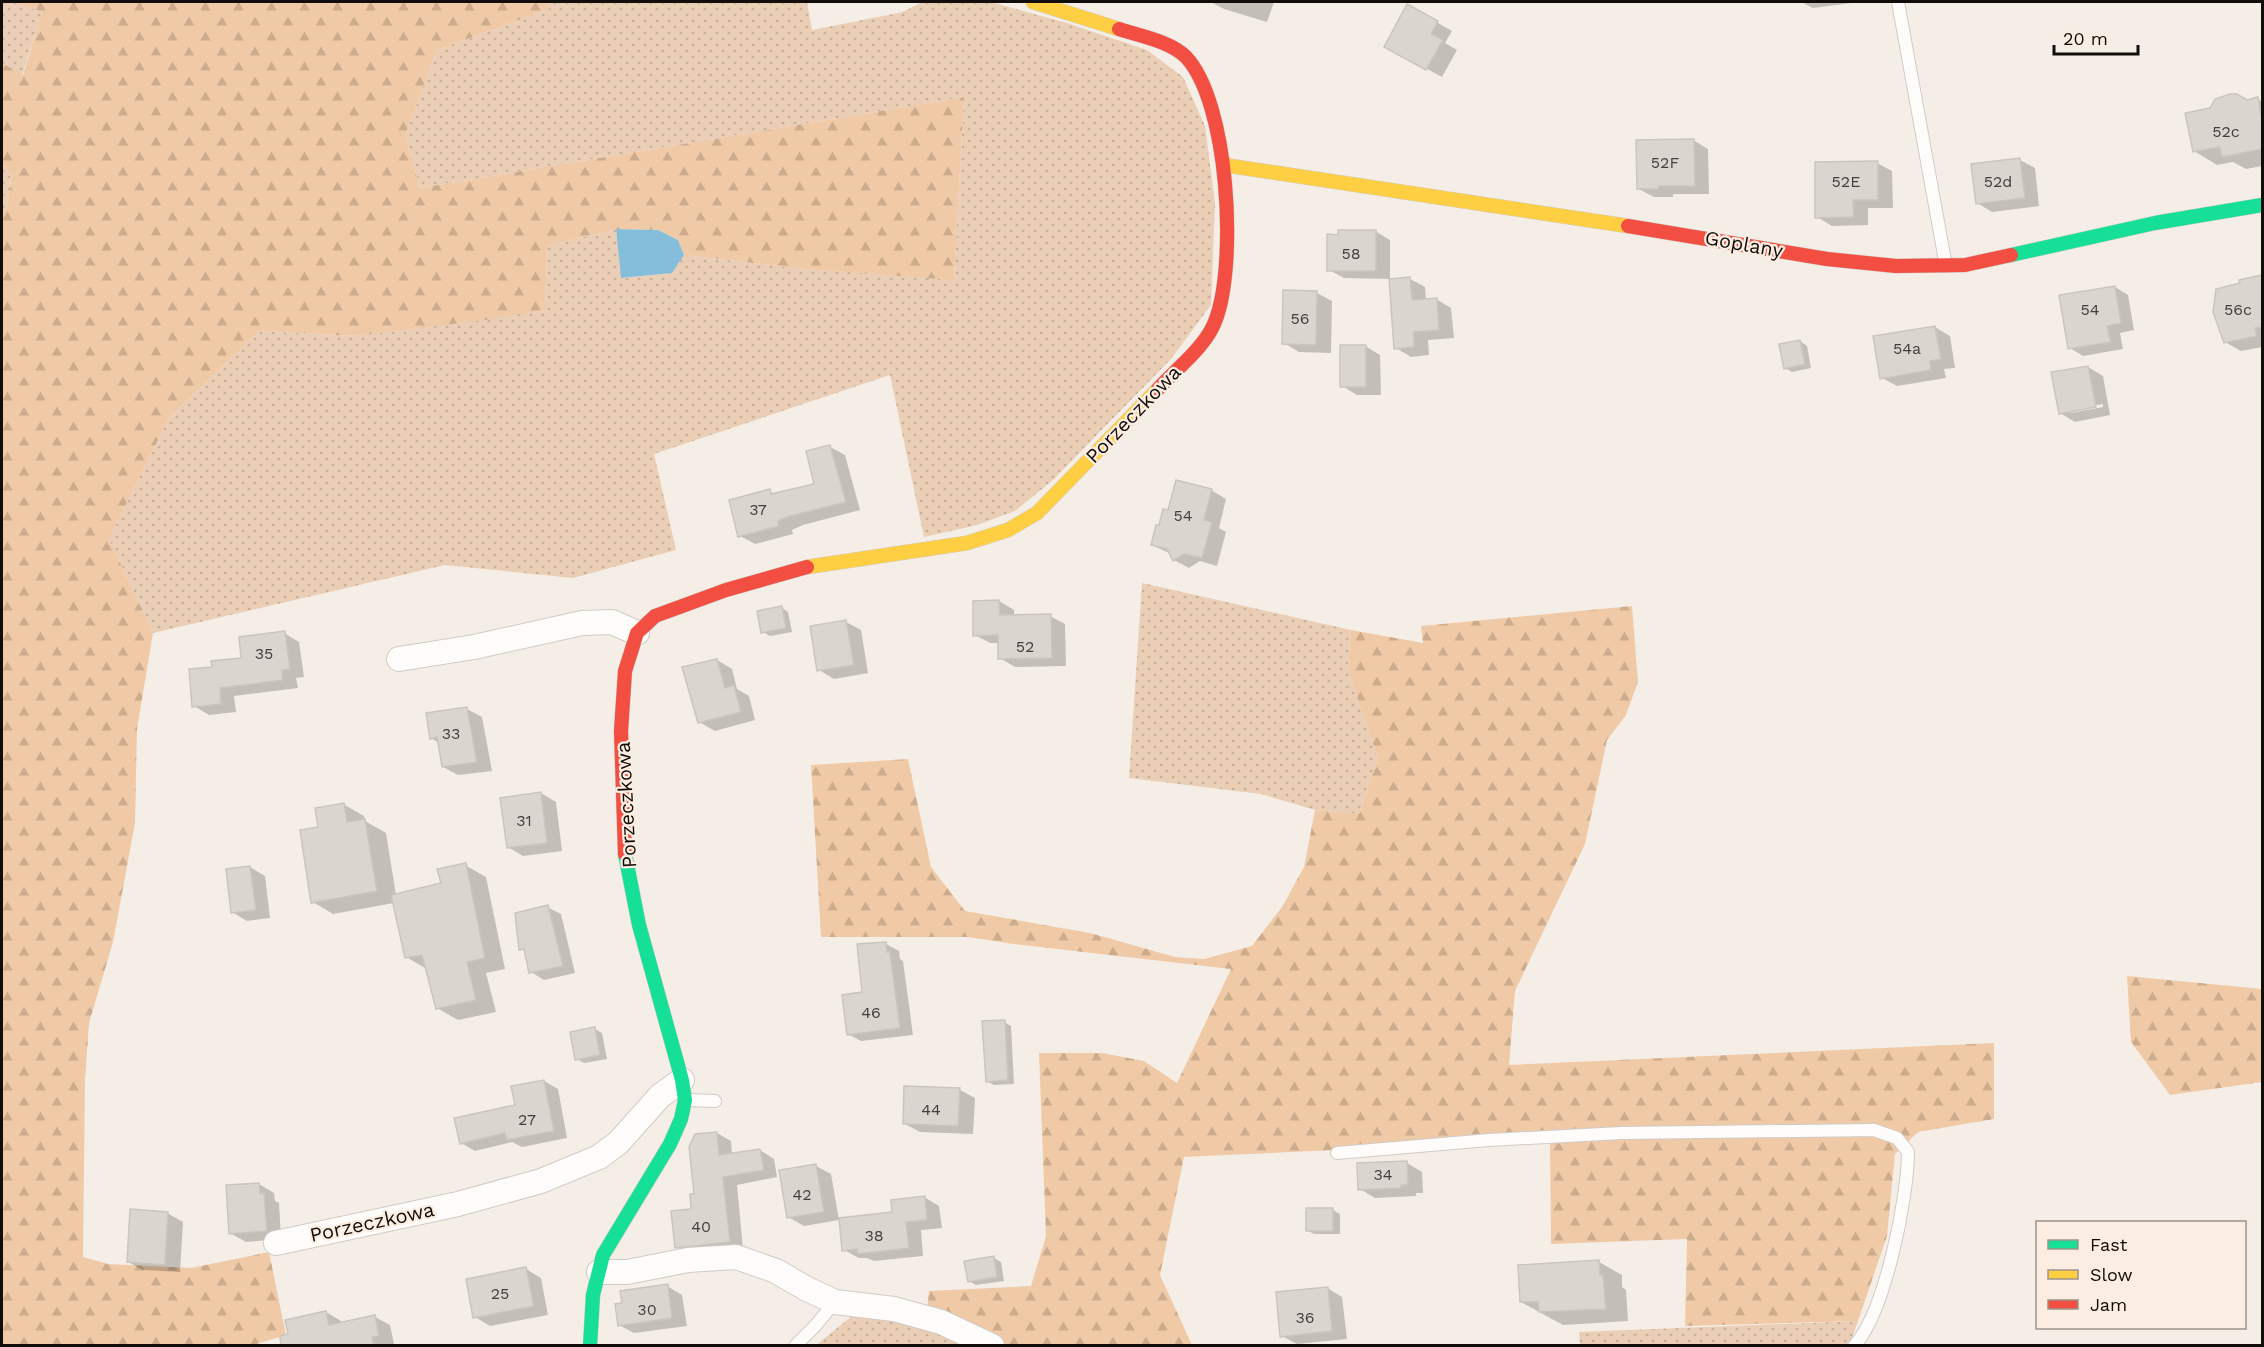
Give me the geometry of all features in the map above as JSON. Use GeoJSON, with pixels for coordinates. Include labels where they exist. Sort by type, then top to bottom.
{"type":"FeatureCollection","features":[{"type":"Feature","properties":{"kind":"street","name":"Porzeczkowa"},"geometry":{"type":"LineString","coordinates":[[276,1243],[458,1204],[541,1181],[600,1157],[618,1143],[660,1096],[683,1090],[639,925],[624,850],[621,731],[625,671],[638,633],[655,616],[726,590],[812,566],[967,543],[1008,530],[1037,513],[1193,352],[1216,322],[1225,292],[1228,257],[1224,165],[1213,115],[1197,72],[1186,57],[1155,40],[1033,2]]}},
{"type":"Feature","properties":{"kind":"street","name":"Goplany"},"geometry":{"type":"LineString","coordinates":[[1224,165],[1867,264],[1946,267],[1965,265],[2155,223],[2262,205]]}},
{"type":"Feature","properties":{"kind":"street"},"geometry":{"type":"LineString","coordinates":[[399,659],[474,647],[582,623],[612,622],[638,633]]}},
{"type":"Feature","properties":{"kind":"street"},"geometry":{"type":"LineString","coordinates":[[590,1346],[593,1295],[603,1255],[670,1144],[681,1119],[683,1090]]}},
{"type":"Feature","properties":{"kind":"street"},"geometry":{"type":"LineString","coordinates":[[599,1272],[627,1272],[688,1260],[736,1257],[776,1270],[807,1289],[835,1302],[894,1309],[941,1322],[992,1346]]}},
{"type":"Feature","properties":{"kind":"lane"},"geometry":{"type":"LineString","coordinates":[[1898,2],[1946,267]]}},
{"type":"Feature","properties":{"kind":"lane"},"geometry":{"type":"LineString","coordinates":[[683,1090],[715,1101]]}},
{"type":"Feature","properties":{"kind":"lane"},"geometry":{"type":"LineString","coordinates":[[1337,1153],[1621,1132],[1874,1130],[1897,1138],[1908,1152],[1908,1176],[1883,1289],[1862,1336],[1854,1346]]}},
{"type":"Feature","properties":{"kind":"lane"},"geometry":{"type":"LineString","coordinates":[[795,1346],[835,1302]]}},
{"type":"Feature","properties":{"kind":"shaded area"},"geometry":{"type":"Polygon","coordinates":[[[2,2],[13,2],[42,12],[22,76],[2,63],[2,2]]]}},
{"type":"Feature","properties":{"kind":"shaded area"},"geometry":{"type":"Polygon","coordinates":[[[548,2],[807,2],[812,30],[903,12],[922,2],[991,2],[1067,23],[1147,50],[1183,77],[1205,126],[1215,203],[1211,305],[1171,359],[1053,480],[1015,511],[977,525],[924,537],[890,375],[654,454],[676,550],[573,578],[445,565],[153,633],[109,539],[169,418],[259,331],[355,336],[545,310],[547,246],[616,229],[621,278],[672,273],[684,255],[804,269],[954,279],[964,97],[420,188],[405,135],[437,50],[549,9],[548,2]]]}},
{"type":"Feature","properties":{"kind":"shaded area"},"geometry":{"type":"Polygon","coordinates":[[[2,164],[12,173],[6,210],[2,215],[2,164]]]}},
{"type":"Feature","properties":{"kind":"shaded area"},"geometry":{"type":"Polygon","coordinates":[[[1142,583],[1351,630],[1348,670],[1378,758],[1359,814],[1315,810],[1261,794],[1129,778],[1142,583]]]}},
{"type":"Feature","properties":{"kind":"shaded area"},"geometry":{"type":"Polygon","coordinates":[[[852,1316],[894,1318],[983,1346],[815,1346],[852,1316]]]}},
{"type":"Feature","properties":{"kind":"shaded area"},"geometry":{"type":"Polygon","coordinates":[[[1858,1321],[1849,1346],[1580,1345],[1579,1332],[1858,1321]]]}},
{"type":"Feature","properties":{"kind":"green space"},"geometry":{"type":"Polygon","coordinates":[[[13,2],[548,2],[549,9],[437,50],[405,135],[420,188],[964,97],[954,280],[804,269],[684,255],[678,240],[658,230],[616,229],[547,246],[545,310],[355,336],[259,331],[169,418],[109,539],[153,633],[137,729],[135,823],[113,942],[89,1023],[85,1080],[83,1257],[108,1264],[191,1268],[269,1252],[286,1335],[253,1345],[2,1345],[2,215],[6,210],[12,174],[2,164],[2,63],[23,75],[42,12],[13,2]]]}},
{"type":"Feature","properties":{"kind":"green space"},"geometry":{"type":"Polygon","coordinates":[[[1632,606],[1638,682],[1626,715],[1607,740],[1585,844],[1515,991],[1509,1065],[1994,1043],[1994,1119],[1918,1132],[1895,1154],[1887,1236],[1858,1321],[1685,1326],[1687,1239],[1551,1244],[1550,1140],[1184,1157],[1160,1275],[1192,1345],[995,1345],[927,1311],[929,1291],[1031,1286],[1046,1236],[1039,1053],[1102,1053],[1144,1061],[1177,1083],[1231,969],[968,937],[821,937],[811,765],[908,759],[931,867],[965,911],[1090,933],[1175,957],[1204,959],[1252,946],[1282,907],[1304,867],[1315,810],[1359,814],[1378,758],[1348,670],[1351,630],[1423,643],[1421,626],[1632,606]]]}},
{"type":"Feature","properties":{"kind":"green space"},"geometry":{"type":"Polygon","coordinates":[[[2127,976],[2262,989],[2262,1082],[2170,1095],[2131,1042],[2127,976]]]}},
{"type":"Feature","properties":{"kind":"water"},"geometry":{"type":"Polygon","coordinates":[[[616,229],[658,230],[678,240],[684,255],[672,273],[621,278],[616,229]]]}},
{"type":"Feature","properties":{"kind":"building"},"geometry":{"type":"Polygon","coordinates":[[[1407,4],[1438,21],[1431,34],[1443,40],[1426,70],[1384,47],[1407,4]]]}},
{"type":"Feature","properties":{"kind":"building"},"geometry":{"type":"Polygon","coordinates":[[[2237,94],[2247,100],[2258,97],[2262,121],[2262,149],[2222,157],[2220,147],[2193,152],[2185,113],[2210,108],[2215,99],[2237,94]]]}},
{"type":"Feature","properties":{"kind":"building"},"geometry":{"type":"Polygon","coordinates":[[[1694,139],[1695,186],[1659,186],[1659,189],[1637,189],[1636,140],[1694,139]]]}},
{"type":"Feature","properties":{"kind":"building"},"geometry":{"type":"Polygon","coordinates":[[[2020,158],[2025,198],[1976,204],[1971,164],[2020,158]]]}},
{"type":"Feature","properties":{"kind":"building"},"geometry":{"type":"Polygon","coordinates":[[[1878,161],[1878,200],[1853,200],[1854,217],[1815,218],[1815,162],[1878,161]]]}},
{"type":"Feature","properties":{"kind":"building"},"geometry":{"type":"Polygon","coordinates":[[[1338,230],[1376,230],[1376,271],[1327,271],[1327,234],[1338,235],[1338,230]]]}},
{"type":"Feature","properties":{"kind":"building"},"geometry":{"type":"Polygon","coordinates":[[[2262,275],[2262,327],[2255,328],[2257,336],[2224,343],[2213,312],[2216,289],[2240,283],[2239,280],[2262,275]]]}},
{"type":"Feature","properties":{"kind":"building"},"geometry":{"type":"Polygon","coordinates":[[[1410,277],[1412,300],[1437,298],[1439,330],[1414,332],[1414,347],[1394,349],[1389,279],[1410,277]]]}},
{"type":"Feature","properties":{"kind":"building"},"geometry":{"type":"Polygon","coordinates":[[[2115,286],[2121,323],[2107,326],[2111,342],[2068,349],[2059,295],[2115,286]]]}},
{"type":"Feature","properties":{"kind":"building"},"geometry":{"type":"Polygon","coordinates":[[[1283,290],[1317,291],[1316,345],[1282,344],[1283,290]]]}},
{"type":"Feature","properties":{"kind":"building"},"geometry":{"type":"Polygon","coordinates":[[[1935,326],[1941,359],[1930,361],[1931,370],[1880,379],[1873,336],[1935,326]]]}},
{"type":"Feature","properties":{"kind":"building"},"geometry":{"type":"Polygon","coordinates":[[[1800,340],[1805,364],[1784,369],[1779,344],[1800,340]]]}},
{"type":"Feature","properties":{"kind":"building"},"geometry":{"type":"Polygon","coordinates":[[[1340,345],[1366,345],[1366,387],[1340,387],[1340,345]]]}},
{"type":"Feature","properties":{"kind":"building"},"geometry":{"type":"Polygon","coordinates":[[[2088,366],[2096,407],[2059,414],[2051,372],[2088,366]]]}},
{"type":"Feature","properties":{"kind":"building"},"geometry":{"type":"Polygon","coordinates":[[[830,445],[846,502],[787,517],[778,521],[779,526],[738,537],[729,500],[770,489],[771,494],[814,484],[806,451],[830,445]]]}},
{"type":"Feature","properties":{"kind":"building"},"geometry":{"type":"Polygon","coordinates":[[[1176,480],[1212,489],[1204,520],[1212,522],[1202,558],[1184,554],[1173,561],[1167,549],[1151,545],[1163,509],[1168,510],[1176,480]]]}},
{"type":"Feature","properties":{"kind":"building"},"geometry":{"type":"Polygon","coordinates":[[[999,600],[1000,615],[1051,614],[1052,658],[998,659],[998,635],[973,636],[973,601],[999,600]]]}},
{"type":"Feature","properties":{"kind":"building"},"geometry":{"type":"Polygon","coordinates":[[[782,606],[786,628],[761,633],[757,611],[782,606]]]}},
{"type":"Feature","properties":{"kind":"building"},"geometry":{"type":"Polygon","coordinates":[[[846,620],[854,665],[817,671],[810,626],[846,620]]]}},
{"type":"Feature","properties":{"kind":"building"},"geometry":{"type":"Polygon","coordinates":[[[285,631],[290,669],[282,670],[283,680],[220,688],[221,704],[192,707],[189,669],[212,667],[211,661],[241,658],[239,637],[285,631]]]}},
{"type":"Feature","properties":{"kind":"building"},"geometry":{"type":"Polygon","coordinates":[[[717,659],[725,688],[734,685],[741,712],[698,723],[682,667],[717,659]]]}},
{"type":"Feature","properties":{"kind":"building"},"geometry":{"type":"Polygon","coordinates":[[[467,707],[477,762],[442,767],[437,737],[430,739],[426,713],[467,707]]]}},
{"type":"Feature","properties":{"kind":"building"},"geometry":{"type":"Polygon","coordinates":[[[541,792],[547,843],[507,848],[500,798],[541,792]]]}},
{"type":"Feature","properties":{"kind":"building"},"geometry":{"type":"Polygon","coordinates":[[[344,803],[347,822],[365,819],[377,891],[311,903],[300,830],[318,827],[315,808],[344,803]]]}},
{"type":"Feature","properties":{"kind":"building"},"geometry":{"type":"Polygon","coordinates":[[[466,863],[485,958],[467,962],[476,1000],[436,1009],[422,955],[405,958],[391,895],[441,883],[437,869],[466,863]]]}},
{"type":"Feature","properties":{"kind":"building"},"geometry":{"type":"Polygon","coordinates":[[[250,866],[256,910],[231,913],[226,869],[250,866]]]}},
{"type":"Feature","properties":{"kind":"building"},"geometry":{"type":"Polygon","coordinates":[[[548,905],[563,966],[529,973],[524,949],[519,950],[515,913],[548,905]]]}},
{"type":"Feature","properties":{"kind":"building"},"geometry":{"type":"Polygon","coordinates":[[[886,942],[887,952],[890,952],[900,1028],[847,1035],[842,995],[862,992],[857,944],[886,942]]]}},
{"type":"Feature","properties":{"kind":"building"},"geometry":{"type":"Polygon","coordinates":[[[1005,1020],[1008,1080],[986,1082],[982,1021],[1005,1020]]]}},
{"type":"Feature","properties":{"kind":"building"},"geometry":{"type":"Polygon","coordinates":[[[595,1027],[600,1055],[575,1060],[570,1032],[595,1027]]]}},
{"type":"Feature","properties":{"kind":"building"},"geometry":{"type":"Polygon","coordinates":[[[544,1080],[554,1131],[507,1140],[505,1133],[460,1144],[454,1118],[515,1105],[511,1086],[544,1080]]]}},
{"type":"Feature","properties":{"kind":"building"},"geometry":{"type":"Polygon","coordinates":[[[904,1086],[960,1088],[958,1126],[903,1124],[904,1086]]]}},
{"type":"Feature","properties":{"kind":"building"},"geometry":{"type":"Polygon","coordinates":[[[717,1132],[719,1155],[760,1149],[764,1170],[723,1177],[730,1242],[675,1248],[671,1211],[691,1209],[690,1194],[694,1194],[689,1147],[695,1134],[717,1132]]]}},
{"type":"Feature","properties":{"kind":"building"},"geometry":{"type":"Polygon","coordinates":[[[1407,1161],[1408,1185],[1401,1185],[1401,1188],[1358,1190],[1357,1163],[1407,1161]]]}},
{"type":"Feature","properties":{"kind":"building"},"geometry":{"type":"Polygon","coordinates":[[[816,1164],[824,1212],[787,1218],[779,1170],[816,1164]]]}},
{"type":"Feature","properties":{"kind":"building"},"geometry":{"type":"Polygon","coordinates":[[[259,1183],[260,1194],[264,1193],[267,1231],[229,1234],[226,1185],[259,1183]]]}},
{"type":"Feature","properties":{"kind":"building"},"geometry":{"type":"Polygon","coordinates":[[[925,1196],[927,1220],[906,1222],[909,1248],[858,1254],[857,1249],[842,1251],[839,1218],[892,1212],[891,1200],[925,1196]]]}},
{"type":"Feature","properties":{"kind":"building"},"geometry":{"type":"Polygon","coordinates":[[[1306,1208],[1333,1208],[1333,1231],[1306,1231],[1306,1208]]]}},
{"type":"Feature","properties":{"kind":"building"},"geometry":{"type":"Polygon","coordinates":[[[130,1209],[168,1212],[165,1265],[127,1262],[130,1209]]]}},
{"type":"Feature","properties":{"kind":"building"},"geometry":{"type":"Polygon","coordinates":[[[994,1256],[997,1277],[968,1282],[964,1261],[994,1256]]]}},
{"type":"Feature","properties":{"kind":"building"},"geometry":{"type":"Polygon","coordinates":[[[1599,1260],[1600,1275],[1603,1275],[1606,1309],[1539,1312],[1538,1302],[1520,1302],[1518,1265],[1599,1260]]]}},
{"type":"Feature","properties":{"kind":"building"},"geometry":{"type":"Polygon","coordinates":[[[526,1267],[534,1306],[473,1318],[466,1279],[526,1267]]]}},
{"type":"Feature","properties":{"kind":"building"},"geometry":{"type":"Polygon","coordinates":[[[668,1284],[672,1318],[618,1326],[615,1304],[622,1303],[620,1291],[668,1284]]]}},
{"type":"Feature","properties":{"kind":"building"},"geometry":{"type":"Polygon","coordinates":[[[1328,1287],[1332,1331],[1280,1337],[1276,1292],[1328,1287]]]}},
{"type":"Feature","properties":{"kind":"building"},"geometry":{"type":"Polygon","coordinates":[[[326,1311],[329,1325],[375,1315],[379,1336],[372,1337],[374,1346],[281,1346],[280,1336],[288,1334],[285,1320],[326,1311]]]}},
{"type":"Feature","properties":{"kind":"traffic: fast"},"geometry":{"type":"LineString","coordinates":[[2011,255],[2155,223],[2262,205]]}},
{"type":"Feature","properties":{"kind":"traffic: fast"},"geometry":{"type":"LineString","coordinates":[[590,1346],[593,1295],[603,1255],[670,1144],[681,1119],[685,1100],[682,1080],[639,925],[625,854]]}},
{"type":"Feature","properties":{"kind":"traffic: slow"},"geometry":{"type":"LineString","coordinates":[[1033,2],[1119,29]]}},
{"type":"Feature","properties":{"kind":"traffic: slow"},"geometry":{"type":"LineString","coordinates":[[1224,165],[1628,226]]}},
{"type":"Feature","properties":{"kind":"traffic: slow"},"geometry":{"type":"LineString","coordinates":[[807,567],[967,543],[1008,530],[1037,513],[1158,389]]}},
{"type":"Feature","properties":{"kind":"traffic: jam"},"geometry":{"type":"LineString","coordinates":[[1119,29],[1163,43],[1186,57],[1200,79],[1212,109],[1225,184],[1226,260],[1223,293],[1216,319],[1199,347],[1158,389]]}},
{"type":"Feature","properties":{"kind":"traffic: jam"},"geometry":{"type":"LineString","coordinates":[[1628,226],[1827,259],[1896,266],[1965,265],[2011,255]]}},
{"type":"Feature","properties":{"kind":"traffic: jam"},"geometry":{"type":"LineString","coordinates":[[625,854],[621,731],[625,671],[637,633],[655,616],[726,590],[807,567]]}}]}
